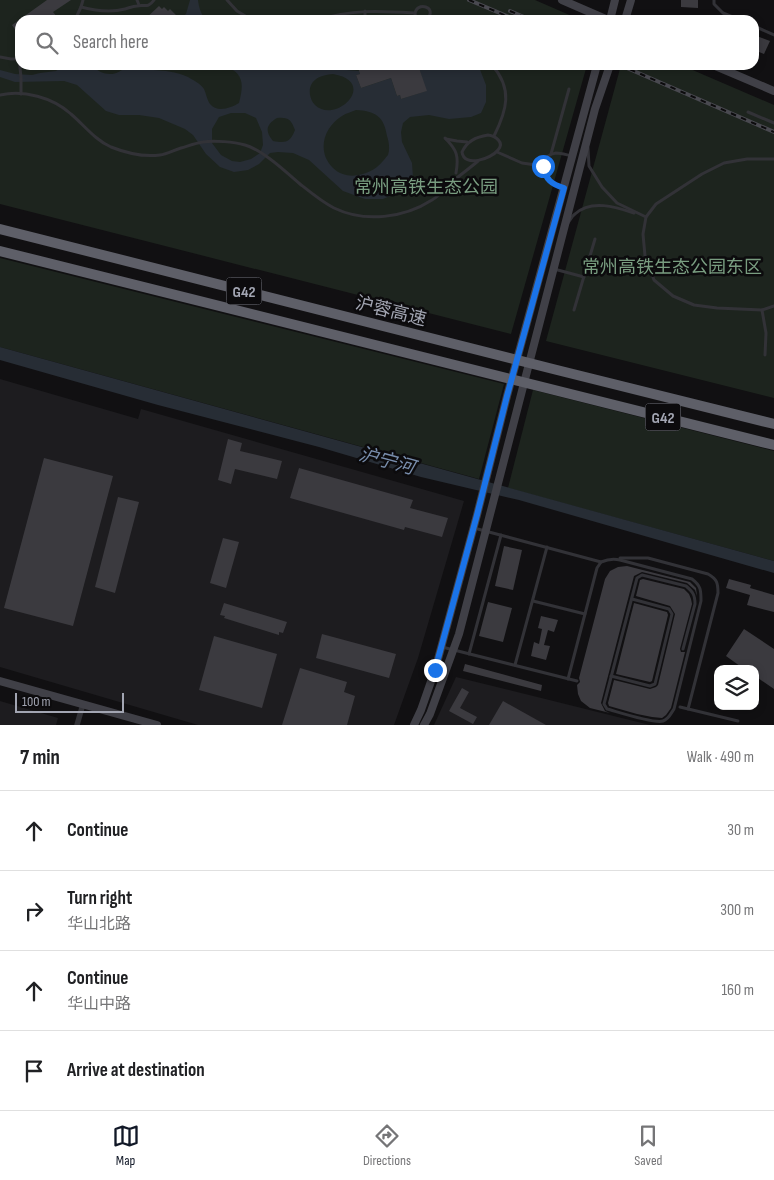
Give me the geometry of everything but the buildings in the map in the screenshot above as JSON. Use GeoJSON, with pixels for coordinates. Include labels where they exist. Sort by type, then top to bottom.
{"type":"FeatureCollection","features":[{"type":"Feature","properties":{"kind":"highway","name":"沪蓉高速"},"geometry":{"type":"LineString","coordinates":[[0,229],[774,424]]}},
{"type":"Feature","properties":{"kind":"highway","name":"沪蓉高速"},"geometry":{"type":"LineString","coordinates":[[0,251],[774,445]]}},
{"type":"Feature","properties":{"kind":"main road"},"geometry":{"type":"LineString","coordinates":[[562,0],[597,15]]}},
{"type":"Feature","properties":{"kind":"main road"},"geometry":{"type":"LineString","coordinates":[[610,15],[615,0]]}},
{"type":"Feature","properties":{"kind":"main road"},"geometry":{"type":"LineString","coordinates":[[626,15],[630,0]]}},
{"type":"Feature","properties":{"kind":"main road"},"geometry":{"type":"LineString","coordinates":[[414,725],[435,670],[596,70]]}},
{"type":"Feature","properties":{"kind":"main road"},"geometry":{"type":"LineString","coordinates":[[424,725],[430,714],[459,634],[595,109],[608,70]]}},
{"type":"Feature","properties":{"kind":"main road"},"geometry":{"type":"LineString","coordinates":[[725,70],[774,91]]}},
{"type":"Feature","properties":{"kind":"main road"},"geometry":{"type":"LineString","coordinates":[[0,681],[158,725]]}},
{"type":"Feature","properties":{"kind":"street"},"geometry":{"type":"LineString","coordinates":[[76,725],[83,704]]}},
{"type":"Feature","properties":{"kind":"lane"},"geometry":{"type":"LineString","coordinates":[[77,15],[83,0]]}},
{"type":"Feature","properties":{"kind":"lane"},"geometry":{"type":"LineString","coordinates":[[137,0],[139,5]]}},
{"type":"Feature","properties":{"kind":"lane"},"geometry":{"type":"LineString","coordinates":[[81,7],[99,12],[114,11],[139,5],[145,6],[152,4],[154,0]]}},
{"type":"Feature","properties":{"kind":"lane"},"geometry":{"type":"LineString","coordinates":[[228,0],[237,11],[244,15]]}},
{"type":"Feature","properties":{"kind":"lane"},"geometry":{"type":"LineString","coordinates":[[426,6],[428,0]]}},
{"type":"Feature","properties":{"kind":"lane"},"geometry":{"type":"LineString","coordinates":[[714,0],[714,4],[728,15]]}},
{"type":"Feature","properties":{"kind":"lane"},"geometry":{"type":"LineString","coordinates":[[331,15],[365,12],[414,13],[418,6],[423,5],[428,7],[430,15]]}},
{"type":"Feature","properties":{"kind":"lane"},"geometry":{"type":"LineString","coordinates":[[759,28],[774,35]]}},
{"type":"Feature","properties":{"kind":"lane"},"geometry":{"type":"LineString","coordinates":[[0,57],[15,59]]}},
{"type":"Feature","properties":{"kind":"lane"},"geometry":{"type":"LineString","coordinates":[[21,70],[22,94]]}},
{"type":"Feature","properties":{"kind":"lane"},"geometry":{"type":"LineString","coordinates":[[494,136],[506,106],[506,90],[496,70]]}},
{"type":"Feature","properties":{"kind":"lane"},"geometry":{"type":"LineString","coordinates":[[550,155],[569,90]]}},
{"type":"Feature","properties":{"kind":"lane"},"geometry":{"type":"LineString","coordinates":[[0,95],[22,94],[43,98],[58,104],[98,140],[124,152],[146,156],[160,155],[204,141],[244,145],[254,149],[281,167],[301,185],[334,208],[354,215],[392,216],[416,209],[434,199],[478,161],[497,152],[501,144],[498,139],[494,136],[482,136],[468,142],[445,138],[457,154],[456,173]]}},
{"type":"Feature","properties":{"kind":"lane"},"geometry":{"type":"LineString","coordinates":[[748,112],[774,122]]}},
{"type":"Feature","properties":{"kind":"lane"},"geometry":{"type":"LineString","coordinates":[[587,140],[589,166],[602,187],[617,203],[646,217]]}},
{"type":"Feature","properties":{"kind":"lane"},"geometry":{"type":"LineString","coordinates":[[451,183],[462,152],[468,142]]}},
{"type":"Feature","properties":{"kind":"lane"},"geometry":{"type":"LineString","coordinates":[[462,152],[462,156],[466,159]]}},
{"type":"Feature","properties":{"kind":"lane"},"geometry":{"type":"LineString","coordinates":[[497,152],[522,163],[543,166]]}},
{"type":"Feature","properties":{"kind":"lane"},"geometry":{"type":"LineString","coordinates":[[564,188],[549,181],[544,174],[544,161],[550,155],[556,153],[572,156]]}},
{"type":"Feature","properties":{"kind":"lane"},"geometry":{"type":"LineString","coordinates":[[457,154],[471,161],[478,161]]}},
{"type":"Feature","properties":{"kind":"lane"},"geometry":{"type":"LineString","coordinates":[[774,159],[747,159],[724,163],[702,174],[656,204],[646,217],[643,234],[645,256],[654,280],[673,296],[694,305],[717,308],[762,310],[774,306]]}},
{"type":"Feature","properties":{"kind":"lane"},"geometry":{"type":"LineString","coordinates":[[564,228],[576,213],[588,207],[607,205],[646,217]]}},
{"type":"Feature","properties":{"kind":"lane"},"geometry":{"type":"LineString","coordinates":[[574,310],[595,239]]}},
{"type":"Feature","properties":{"kind":"lane"},"geometry":{"type":"LineString","coordinates":[[554,269],[584,277]]}},
{"type":"Feature","properties":{"kind":"lane"},"geometry":{"type":"LineString","coordinates":[[762,310],[766,333],[765,355]]}},
{"type":"Feature","properties":{"kind":"lane"},"geometry":{"type":"LineString","coordinates":[[473,527],[601,562]]}},
{"type":"Feature","properties":{"kind":"lane"},"geometry":{"type":"LineString","coordinates":[[469,654],[501,535]]}},
{"type":"Feature","properties":{"kind":"lane"},"geometry":{"type":"LineString","coordinates":[[515,666],[547,548]]}},
{"type":"Feature","properties":{"kind":"lane"},"geometry":{"type":"LineString","coordinates":[[614,558],[692,579],[698,584],[701,592],[701,601],[674,709],[670,717],[664,721],[655,721],[607,709],[604,704],[637,578],[642,575],[686,586],[692,591],[695,597],[695,604],[682,649],[688,651]]}},
{"type":"Feature","properties":{"kind":"lane"},"geometry":{"type":"LineString","coordinates":[[568,679],[597,568],[601,562],[614,558],[648,558],[708,574],[715,578],[718,585],[718,593],[688,709]]}},
{"type":"Feature","properties":{"kind":"lane"},"geometry":{"type":"LineString","coordinates":[[611,676],[650,686],[655,684],[672,614],[669,609],[631,599]]}},
{"type":"Feature","properties":{"kind":"lane"},"geometry":{"type":"LineString","coordinates":[[533,600],[585,614]]}},
{"type":"Feature","properties":{"kind":"lane"},"geometry":{"type":"LineString","coordinates":[[441,647],[577,681]]}},
{"type":"Feature","properties":{"kind":"lane"},"geometry":{"type":"LineString","coordinates":[[680,707],[738,721]]}},
{"type":"Feature","properties":{"kind":"shaded area"},"geometry":{"type":"Polygon","coordinates":[[[0,379],[138,419],[141,409],[464,501],[418,658],[394,725],[198,725],[0,667],[0,379]]]}},
{"type":"Feature","properties":{"kind":"shaded area"},"geometry":{"type":"Polygon","coordinates":[[[456,677],[650,725],[434,725],[456,677]]]}},
{"type":"Feature","properties":{"kind":"shaded area"},"geometry":{"type":"Polygon","coordinates":[[[0,701],[58,718],[56,725],[0,725],[0,701]]]}},
{"type":"Feature","properties":{"kind":"green space","name":"常州高铁生态公园"},"geometry":{"type":"Polygon","coordinates":[[[0,0],[535,0],[570,15],[15,15],[15,70],[586,70],[511,334],[0,204],[0,0]]]}},
{"type":"Feature","properties":{"kind":"green space","name":"常州高铁生态公园东区"},"geometry":{"type":"Polygon","coordinates":[[[620,70],[693,70],[774,105],[774,398],[546,341],[620,70]]]}},
{"type":"Feature","properties":{"kind":"green space"},"geometry":{"type":"Polygon","coordinates":[[[0,258],[504,384],[479,479],[0,347],[0,258]]]}},
{"type":"Feature","properties":{"kind":"green space"},"geometry":{"type":"Polygon","coordinates":[[[533,390],[774,451],[774,561],[508,488],[533,390]]]}},
{"type":"Feature","properties":{"kind":"water"},"geometry":{"type":"Polygon","coordinates":[[[190,0],[198,0],[200,11],[203,15],[185,15],[190,0]]]}},
{"type":"Feature","properties":{"kind":"water"},"geometry":{"type":"Polygon","coordinates":[[[0,70],[15,74],[32,75],[57,70],[98,70],[109,74],[114,74],[122,70],[172,72],[197,82],[203,87],[210,104],[220,109],[232,107],[239,103],[242,84],[239,75],[232,70],[359,71],[360,74],[356,75],[361,88],[391,78],[397,96],[400,95],[401,99],[426,91],[420,70],[480,70],[486,85],[486,102],[481,113],[471,117],[449,119],[429,115],[410,117],[403,123],[401,132],[402,142],[412,163],[413,178],[402,191],[383,199],[365,199],[343,191],[309,160],[293,153],[270,153],[259,164],[248,170],[234,172],[220,167],[206,154],[193,135],[185,129],[159,118],[119,115],[106,111],[77,85],[64,81],[15,82],[0,77],[0,70]],[[333,74],[316,79],[310,90],[310,95],[315,105],[324,110],[333,110],[342,106],[353,93],[353,85],[346,78],[333,74]],[[356,110],[345,114],[336,121],[331,126],[324,140],[325,154],[333,168],[345,175],[352,176],[373,170],[388,155],[389,148],[386,129],[381,119],[373,113],[356,110]],[[231,113],[219,117],[212,129],[212,143],[221,155],[232,161],[240,162],[251,159],[260,153],[263,145],[262,132],[256,118],[245,113],[231,113]],[[277,118],[269,125],[268,134],[273,141],[287,141],[295,130],[287,119],[277,118]]]}},
{"type":"Feature","properties":{"kind":"water","name":"沪宁河"},"geometry":{"type":"Polygon","coordinates":[[[0,347],[774,561],[774,573],[519,500],[421,477],[319,447],[158,405],[0,360],[0,347]]]}},
{"type":"Feature","properties":{"kind":"railway"},"geometry":{"type":"LineString","coordinates":[[469,0],[504,15]]}},
{"type":"Feature","properties":{"kind":"railway"},"geometry":{"type":"LineString","coordinates":[[510,11],[519,15]]}},
{"type":"Feature","properties":{"kind":"railway"},"geometry":{"type":"LineString","coordinates":[[631,70],[774,132]]}},
{"type":"Feature","properties":{"kind":"route"},"geometry":{"type":"LineString","coordinates":[[435,670],[564,188],[549,181],[544,174],[543,166]]}}]}
